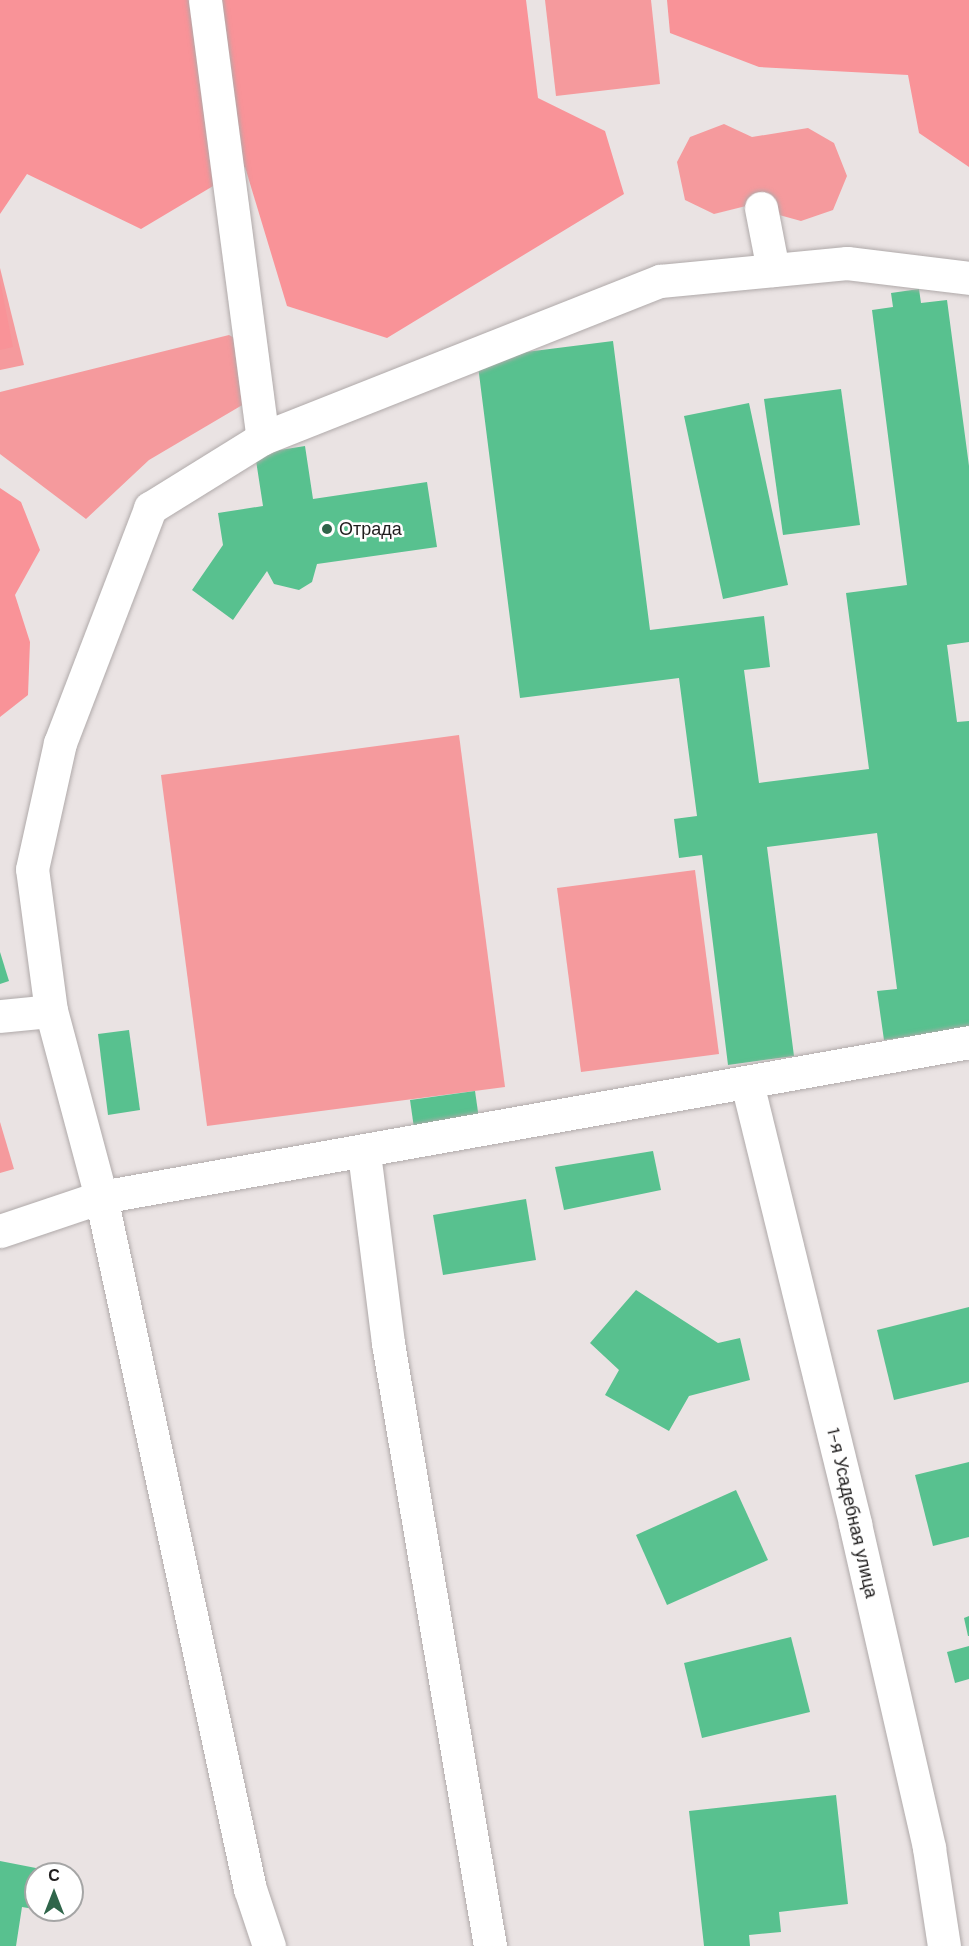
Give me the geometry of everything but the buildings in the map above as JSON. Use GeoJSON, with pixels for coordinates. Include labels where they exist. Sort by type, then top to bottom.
{"type":"FeatureCollection","features":[{"type":"Feature","properties":{"kind":"street"},"geometry":{"type":"LineString","coordinates":[[205,0],[263,438]]}},
{"type":"Feature","properties":{"kind":"street"},"geometry":{"type":"LineString","coordinates":[[761,208],[773,270]]}},
{"type":"Feature","properties":{"kind":"street"},"geometry":{"type":"LineString","coordinates":[[269,1946],[250,1889],[101,1197],[51,1011],[32,869],[60,743],[150,508],[263,438],[660,281],[847,263],[969,278]]}},
{"type":"Feature","properties":{"kind":"street"},"geometry":{"type":"LineString","coordinates":[[0,1016],[51,1011]]}},
{"type":"Feature","properties":{"kind":"street"},"geometry":{"type":"LineString","coordinates":[[0,1231],[101,1197],[364,1153],[969,1042]]}},
{"type":"Feature","properties":{"kind":"street","name":"1-я Усадебная улица"},"geometry":{"type":"LineString","coordinates":[[747,1083],[863,1559],[929,1848],[944,1946]]}},
{"type":"Feature","properties":{"kind":"street"},"geometry":{"type":"LineString","coordinates":[[364,1153],[388,1343],[490,1946]]}},
{"type":"Feature","properties":{"kind":"shaded area"},"geometry":{"type":"Polygon","coordinates":[[[0,0],[526,0],[538,98],[605,131],[624,194],[387,338],[287,306],[245,167],[141,229],[27,174],[0,214],[0,0]]]}},
{"type":"Feature","properties":{"kind":"shaded area"},"geometry":{"type":"Polygon","coordinates":[[[545,0],[651,0],[660,84],[556,96],[545,0]]]}},
{"type":"Feature","properties":{"kind":"shaded area"},"geometry":{"type":"Polygon","coordinates":[[[667,0],[969,0],[969,167],[919,133],[908,75],[759,67],[670,33],[667,0]]]}},
{"type":"Feature","properties":{"kind":"shaded area"},"geometry":{"type":"Polygon","coordinates":[[[724,124],[752,137],[808,128],[834,143],[847,176],[833,210],[801,221],[746,206],[714,214],[685,200],[677,162],[690,137],[724,124]]]}},
{"type":"Feature","properties":{"kind":"shaded area"},"geometry":{"type":"Polygon","coordinates":[[[0,268],[24,365],[0,370],[0,268]]]}},
{"type":"Feature","properties":{"kind":"shaded area"},"geometry":{"type":"Polygon","coordinates":[[[0,280],[13,347],[0,350],[0,280]]]}},
{"type":"Feature","properties":{"kind":"shaded area"},"geometry":{"type":"Polygon","coordinates":[[[229,335],[238,340],[244,404],[149,460],[86,519],[0,454],[0,392],[229,335]]]}},
{"type":"Feature","properties":{"kind":"shaded area"},"geometry":{"type":"Polygon","coordinates":[[[0,488],[21,502],[40,550],[15,595],[30,642],[28,695],[0,717],[0,488]]]}},
{"type":"Feature","properties":{"kind":"shaded area"},"geometry":{"type":"Polygon","coordinates":[[[459,735],[505,1087],[207,1126],[161,775],[459,735]]]}},
{"type":"Feature","properties":{"kind":"shaded area"},"geometry":{"type":"Polygon","coordinates":[[[695,870],[719,1054],[581,1072],[557,888],[695,870]]]}},
{"type":"Feature","properties":{"kind":"shaded area"},"geometry":{"type":"Polygon","coordinates":[[[0,1122],[14,1169],[0,1173],[0,1122]]]}},
{"type":"Feature","properties":{"kind":"place","name":"Отрада"},"geometry":{"type":"Point","coordinates":[327,529]}}]}
